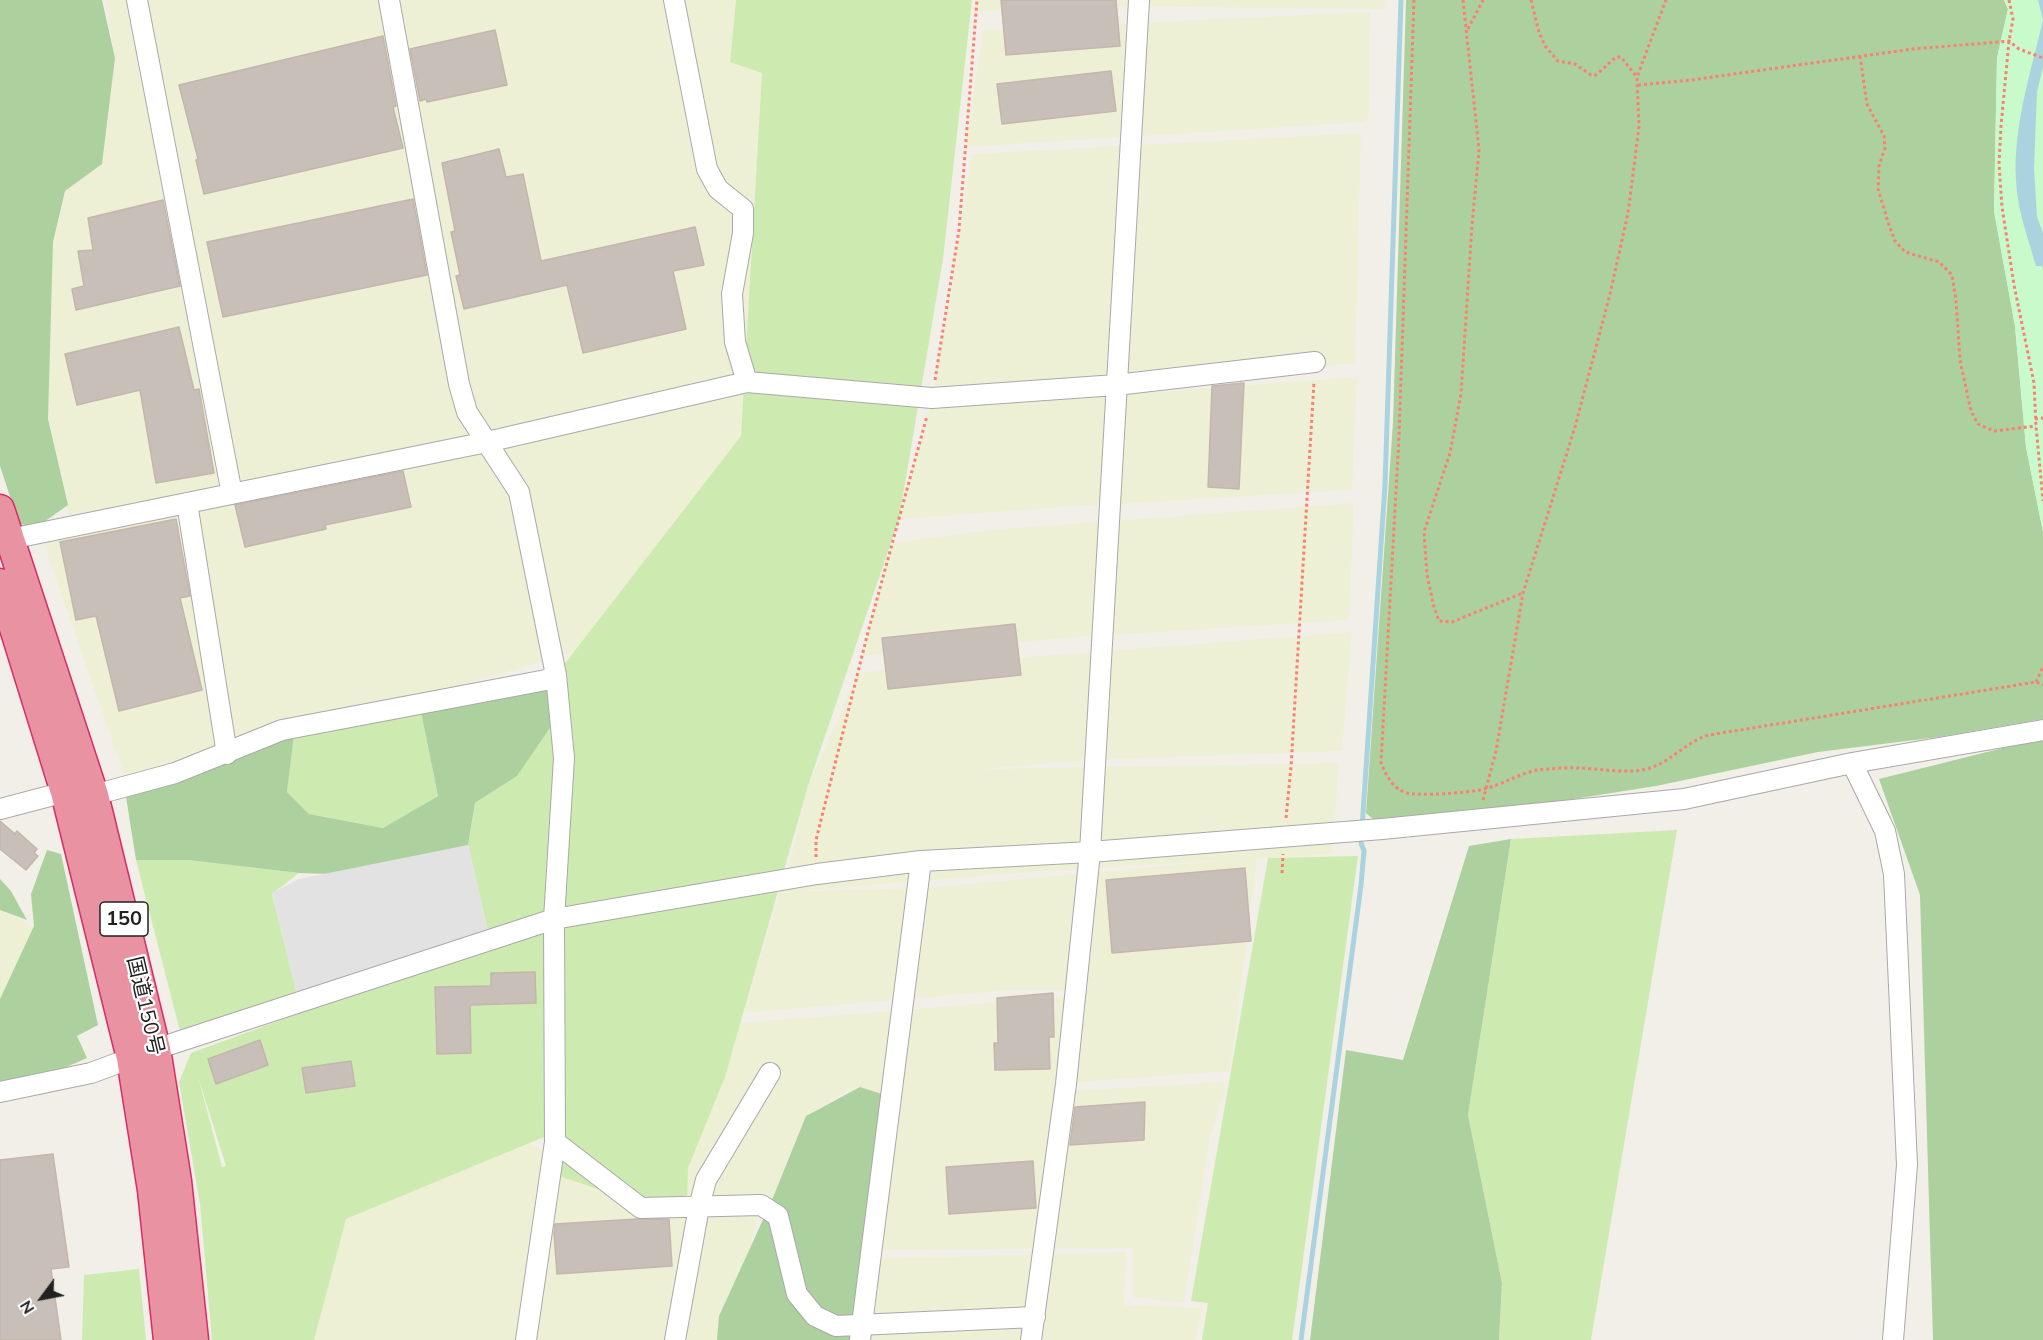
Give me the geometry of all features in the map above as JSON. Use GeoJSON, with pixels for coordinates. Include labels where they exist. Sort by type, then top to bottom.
{"type":"FeatureCollection","features":[{"type":"Feature","properties":{"kind":"highway","name":"国道150号"},"geometry":{"type":"LineString","coordinates":[[0,509],[94,795],[143,1054],[152,1190],[168,1340]]}},
{"type":"Feature","properties":{"kind":"highway","name":"国道150号"},"geometry":{"type":"LineString","coordinates":[[0,583],[143,1054],[177,1181],[194,1340]]}},
{"type":"Feature","properties":{"kind":"street"},"geometry":{"type":"LineString","coordinates":[[137,0],[232,494]]}},
{"type":"Feature","properties":{"kind":"street"},"geometry":{"type":"LineString","coordinates":[[388,0],[459,384],[468,412],[519,492],[556,675],[564,759],[554,920],[555,1142],[526,1340]]}},
{"type":"Feature","properties":{"kind":"street"},"geometry":{"type":"LineString","coordinates":[[674,0],[707,169],[718,189],[743,209],[743,233],[732,294],[735,342],[747,382]]}},
{"type":"Feature","properties":{"kind":"street"},"geometry":{"type":"LineString","coordinates":[[1032,1340],[1066,1084],[1090,852],[1138,0]]}},
{"type":"Feature","properties":{"kind":"street"},"geometry":{"type":"LineString","coordinates":[[10,539],[487,442],[747,382],[932,398],[1116,386],[1315,362]]}},
{"type":"Feature","properties":{"kind":"street"},"geometry":{"type":"LineString","coordinates":[[187,503],[227,754]]}},
{"type":"Feature","properties":{"kind":"street"},"geometry":{"type":"LineString","coordinates":[[94,795],[175,774],[282,730],[546,680],[556,675]]}},
{"type":"Feature","properties":{"kind":"street"},"geometry":{"type":"LineString","coordinates":[[0,1092],[91,1073],[554,920],[817,874],[921,861],[1090,852],[1382,829],[1684,799],[1852,763],[2043,730]]}},
{"type":"Feature","properties":{"kind":"street"},"geometry":{"type":"LineString","coordinates":[[1852,763],[1885,831],[1894,874],[1907,1166],[1893,1340]]}},
{"type":"Feature","properties":{"kind":"street"},"geometry":{"type":"LineString","coordinates":[[0,809],[65,792]]}},
{"type":"Feature","properties":{"kind":"street"},"geometry":{"type":"LineString","coordinates":[[861,1332],[921,861]]}},
{"type":"Feature","properties":{"kind":"street"},"geometry":{"type":"LineString","coordinates":[[675,1340],[706,1180],[770,1073]]}},
{"type":"Feature","properties":{"kind":"street"},"geometry":{"type":"LineString","coordinates":[[555,1142],[641,1208],[761,1205],[778,1216],[797,1294],[815,1316],[836,1326],[861,1332],[1035,1317]]}},
{"type":"Feature","properties":{"kind":"path"},"geometry":{"type":"LineString","coordinates":[[817,874],[816,840],[868,632],[932,398],[959,230],[977,0]]}},
{"type":"Feature","properties":{"kind":"path"},"geometry":{"type":"LineString","coordinates":[[1414,0],[1400,436],[1381,763],[1386,776],[1395,786],[1407,793],[1466,794],[1486,789],[1530,771],[1573,767],[1648,769],[1658,765],[1700,737],[1709,735],[2036,682],[2043,685]]}},
{"type":"Feature","properties":{"kind":"path"},"geometry":{"type":"LineString","coordinates":[[1463,0],[1479,150],[1461,394],[1450,453],[1424,532],[1427,575],[1439,621],[1452,622],[1523,593]]}},
{"type":"Feature","properties":{"kind":"path"},"geometry":{"type":"LineString","coordinates":[[1467,31],[1483,0]]}},
{"type":"Feature","properties":{"kind":"path"},"geometry":{"type":"LineString","coordinates":[[1531,0],[1545,46],[1558,61],[1575,64],[1591,75],[1596,75],[1616,57],[1621,57],[1637,77]]}},
{"type":"Feature","properties":{"kind":"path"},"geometry":{"type":"LineString","coordinates":[[1478,819],[1496,751],[1523,593],[1575,427],[1610,294],[1628,213],[1638,138],[1637,77],[1666,0]]}},
{"type":"Feature","properties":{"kind":"path"},"geometry":{"type":"LineString","coordinates":[[2009,0],[2013,19],[2009,41],[1999,164],[2002,207],[2014,285],[2034,383],[2043,501]]}},
{"type":"Feature","properties":{"kind":"path"},"geometry":{"type":"LineString","coordinates":[[1637,85],[1913,49],[2009,41],[2024,51],[2043,58]]}},
{"type":"Feature","properties":{"kind":"path"},"geometry":{"type":"LineString","coordinates":[[1860,56],[1867,104],[1884,136],[1885,148],[1879,166],[1878,189],[1895,241],[1905,252],[1940,262],[1952,275],[1960,360],[1971,411],[1978,424],[1994,431],[2036,426]]}},
{"type":"Feature","properties":{"kind":"path"},"geometry":{"type":"LineString","coordinates":[[1286,819],[1315,362]]}},
{"type":"Feature","properties":{"kind":"path"},"geometry":{"type":"LineString","coordinates":[[2035,419],[2043,418]]}},
{"type":"Feature","properties":{"kind":"path"},"geometry":{"type":"LineString","coordinates":[[2036,682],[2043,667]]}},
{"type":"Feature","properties":{"kind":"path"},"geometry":{"type":"LineString","coordinates":[[1282,873],[1283,850]]}},
{"type":"Feature","properties":{"kind":"green space"},"geometry":{"type":"Polygon","coordinates":[[[0,0],[102,0],[115,58],[102,164],[65,191],[53,242],[48,419],[68,505],[37,527],[19,524],[0,466],[0,0]]]}},
{"type":"Feature","properties":{"kind":"green space"},"geometry":{"type":"Polygon","coordinates":[[[106,0],[736,0],[730,62],[762,73],[742,436],[575,652],[227,754],[128,786],[40,533],[71,527],[48,419],[53,242],[65,191],[102,164],[115,58],[106,0]]]}},
{"type":"Feature","properties":{"kind":"green space"},"geometry":{"type":"Polygon","coordinates":[[[736,0],[972,0],[943,259],[899,519],[808,786],[725,1077],[688,1168],[687,1208],[655,1209],[551,1173],[563,927],[488,931],[468,845],[475,803],[517,776],[556,675],[741,436],[762,73],[730,62],[736,0]]]}},
{"type":"Feature","properties":{"kind":"green space"},"geometry":{"type":"Polygon","coordinates":[[[977,0],[1385,0],[1384,9],[1071,6],[976,12],[977,0]]]}},
{"type":"Feature","properties":{"kind":"green space"},"geometry":{"type":"Polygon","coordinates":[[[1406,0],[2004,0],[2008,9],[1997,58],[1994,211],[2015,326],[2026,447],[2043,532],[2043,719],[1939,737],[1818,752],[1656,786],[1491,812],[1374,820],[1366,813],[1393,422],[1406,0]]]}},
{"type":"Feature","properties":{"kind":"green space"},"geometry":{"type":"Polygon","coordinates":[[[2004,0],[2043,0],[2043,532],[2026,447],[2015,326],[1994,211],[1997,58],[2008,9],[2004,0]]]}},
{"type":"Feature","properties":{"kind":"green space"},"geometry":{"type":"Polygon","coordinates":[[[1370,12],[1369,114],[1366,122],[966,147],[983,30],[1370,12]]]}},
{"type":"Feature","properties":{"kind":"green space"},"geometry":{"type":"Polygon","coordinates":[[[1361,133],[1355,363],[1099,388],[937,399],[993,404],[1357,377],[1352,490],[899,519],[932,398],[972,154],[1361,133]]]}},
{"type":"Feature","properties":{"kind":"green space"},"geometry":{"type":"Polygon","coordinates":[[[1354,503],[1349,620],[1078,637],[862,656],[892,543],[990,530],[1354,503]]]}},
{"type":"Feature","properties":{"kind":"green space"},"geometry":{"type":"Polygon","coordinates":[[[1352,632],[1342,751],[1088,760],[980,769],[1339,763],[1332,854],[1257,859],[1230,1071],[1078,1082],[1075,990],[1011,990],[744,1013],[780,892],[786,879],[808,786],[858,673],[1002,659],[1352,632]],[[1227,860],[1031,872],[797,891],[925,888],[1227,860]]]}},
{"type":"Feature","properties":{"kind":"green space"},"geometry":{"type":"Polygon","coordinates":[[[546,680],[560,713],[517,776],[475,803],[468,845],[356,875],[299,873],[188,860],[136,860],[126,797],[295,727],[287,792],[309,814],[383,828],[438,796],[420,707],[546,680]]]}},
{"type":"Feature","properties":{"kind":"green space"},"geometry":{"type":"Polygon","coordinates":[[[420,707],[438,796],[383,828],[309,814],[287,792],[295,727],[420,707]]]}},
{"type":"Feature","properties":{"kind":"green space"},"geometry":{"type":"Polygon","coordinates":[[[2043,738],[2043,1340],[1933,1340],[1920,895],[1879,779],[2043,738]]]}},
{"type":"Feature","properties":{"kind":"green space"},"geometry":{"type":"Polygon","coordinates":[[[1677,830],[1591,1340],[1499,1340],[1502,1283],[1468,1115],[1511,839],[1677,830]]]}},
{"type":"Feature","properties":{"kind":"green space"},"geometry":{"type":"Polygon","coordinates":[[[1511,839],[1468,1115],[1502,1283],[1499,1340],[1310,1340],[1346,1050],[1403,1060],[1469,846],[1511,839]]]}},
{"type":"Feature","properties":{"kind":"green space"},"geometry":{"type":"Polygon","coordinates":[[[47,850],[61,854],[98,1025],[77,1036],[87,1058],[16,1089],[0,1089],[0,999],[34,926],[31,894],[47,850]]]}},
{"type":"Feature","properties":{"kind":"green space"},"geometry":{"type":"Polygon","coordinates":[[[1358,856],[1292,1340],[1202,1340],[1208,1303],[1191,1301],[1268,858],[1358,856]]]}},
{"type":"Feature","properties":{"kind":"green space"},"geometry":{"type":"Polygon","coordinates":[[[136,860],[188,860],[299,873],[272,894],[299,1002],[180,1031],[136,860]]]}},
{"type":"Feature","properties":{"kind":"green space"},"geometry":{"type":"Polygon","coordinates":[[[0,879],[11,891],[27,920],[0,910],[0,879]]]}},
{"type":"Feature","properties":{"kind":"green space"},"geometry":{"type":"Polygon","coordinates":[[[0,909],[34,926],[0,1002],[0,909]]]}},
{"type":"Feature","properties":{"kind":"green space"},"geometry":{"type":"Polygon","coordinates":[[[554,928],[555,1088],[544,1137],[346,1219],[314,1340],[212,1340],[200,1204],[179,1082],[191,1053],[387,981],[554,928]],[[198,1077],[222,1167],[226,1166],[198,1077]]]}},
{"type":"Feature","properties":{"kind":"green space"},"geometry":{"type":"Polygon","coordinates":[[[1065,997],[1066,1091],[1227,1082],[1210,1137],[1184,1303],[1133,1297],[1133,1248],[879,1250],[891,1097],[848,1090],[807,1116],[772,1200],[685,1200],[685,1175],[725,1077],[741,1023],[1065,997]]]}},
{"type":"Feature","properties":{"kind":"green space"},"geometry":{"type":"Polygon","coordinates":[[[860,1087],[891,1097],[853,1340],[717,1340],[719,1316],[772,1200],[806,1116],[860,1087]]]}},
{"type":"Feature","properties":{"kind":"green space"},"geometry":{"type":"Polygon","coordinates":[[[529,1143],[631,1200],[761,1205],[741,1282],[722,1340],[312,1340],[346,1219],[529,1143]]]}},
{"type":"Feature","properties":{"kind":"green space"},"geometry":{"type":"Polygon","coordinates":[[[1126,1252],[1124,1305],[1202,1308],[1195,1340],[860,1340],[870,1259],[1126,1252]]]}},
{"type":"Feature","properties":{"kind":"green space"},"geometry":{"type":"Polygon","coordinates":[[[139,1269],[146,1340],[82,1340],[84,1275],[139,1269]]]}},
{"type":"Feature","properties":{"kind":"shaded area"},"geometry":{"type":"Polygon","coordinates":[[[468,845],[488,931],[299,1002],[272,893],[299,879],[468,845]]]}},
{"type":"Feature","properties":{"kind":"water"},"geometry":{"type":"Polygon","coordinates":[[[2038,0],[2043,0],[2043,20],[2038,0]]]}},
{"type":"Feature","properties":{"kind":"water"},"geometry":{"type":"Polygon","coordinates":[[[2043,20],[2043,67],[2037,92],[2034,168],[2037,217],[2043,233],[2043,269],[2042,266],[2036,266],[2021,213],[2017,191],[2016,160],[2020,119],[2043,20]]]}},
{"type":"Feature","properties":{"kind":"building"},"geometry":{"type":"Polygon","coordinates":[[[1001,0],[1116,0],[1120,46],[1006,55],[1001,0]]]}},
{"type":"Feature","properties":{"kind":"building"},"geometry":{"type":"Polygon","coordinates":[[[495,30],[507,85],[427,102],[426,99],[420,101],[410,49],[495,30]]]}},
{"type":"Feature","properties":{"kind":"building"},"geometry":{"type":"Polygon","coordinates":[[[383,36],[396,106],[393,107],[403,148],[204,194],[196,160],[198,159],[179,85],[383,36]]]}},
{"type":"Feature","properties":{"kind":"building"},"geometry":{"type":"Polygon","coordinates":[[[1111,71],[1116,111],[1002,124],[997,84],[1111,71]]]}},
{"type":"Feature","properties":{"kind":"building"},"geometry":{"type":"Polygon","coordinates":[[[499,149],[506,177],[523,174],[541,261],[695,227],[704,265],[673,271],[686,329],[583,353],[567,285],[464,309],[456,276],[460,275],[451,232],[455,231],[442,163],[499,149]]]}},
{"type":"Feature","properties":{"kind":"building"},"geometry":{"type":"Polygon","coordinates":[[[413,199],[427,275],[223,317],[207,242],[413,199]]]}},
{"type":"Feature","properties":{"kind":"building"},"geometry":{"type":"Polygon","coordinates":[[[163,200],[180,286],[76,310],[72,289],[84,286],[78,251],[93,250],[88,218],[163,200]]]}},
{"type":"Feature","properties":{"kind":"building"},"geometry":{"type":"Polygon","coordinates":[[[179,327],[194,390],[199,389],[214,473],[156,483],[140,390],[77,405],[65,354],[179,327]]]}},
{"type":"Feature","properties":{"kind":"building"},"geometry":{"type":"Polygon","coordinates":[[[1244,383],[1239,489],[1208,487],[1212,386],[1244,383]]]}},
{"type":"Feature","properties":{"kind":"building"},"geometry":{"type":"Polygon","coordinates":[[[403,471],[411,507],[325,525],[326,529],[245,547],[235,505],[403,471]]]}},
{"type":"Feature","properties":{"kind":"building"},"geometry":{"type":"Polygon","coordinates":[[[176,519],[190,596],[180,598],[202,690],[119,711],[96,616],[76,620],[60,542],[176,519]]]}},
{"type":"Feature","properties":{"kind":"building"},"geometry":{"type":"Polygon","coordinates":[[[1015,624],[1021,675],[888,689],[882,638],[1015,624]]]}},
{"type":"Feature","properties":{"kind":"building"},"geometry":{"type":"Polygon","coordinates":[[[0,821],[15,834],[17,831],[37,849],[34,853],[38,856],[26,870],[0,849],[0,821]]]}},
{"type":"Feature","properties":{"kind":"building"},"geometry":{"type":"Polygon","coordinates":[[[1245,868],[1251,941],[1112,953],[1106,880],[1245,868]]]}},
{"type":"Feature","properties":{"kind":"building"},"geometry":{"type":"Polygon","coordinates":[[[535,972],[536,1003],[470,1005],[471,1053],[437,1054],[435,987],[491,986],[491,973],[535,972]]]}},
{"type":"Feature","properties":{"kind":"building"},"geometry":{"type":"Polygon","coordinates":[[[1053,993],[1054,1037],[1049,1037],[1050,1069],[995,1070],[994,1043],[998,1043],[997,998],[1053,993]]]}},
{"type":"Feature","properties":{"kind":"building"},"geometry":{"type":"Polygon","coordinates":[[[260,1040],[268,1065],[216,1084],[208,1059],[260,1040]]]}},
{"type":"Feature","properties":{"kind":"building"},"geometry":{"type":"Polygon","coordinates":[[[351,1061],[355,1086],[306,1093],[302,1068],[351,1061]]]}},
{"type":"Feature","properties":{"kind":"building"},"geometry":{"type":"Polygon","coordinates":[[[1145,1102],[1144,1140],[1070,1145],[1075,1107],[1145,1102]]]}},
{"type":"Feature","properties":{"kind":"building"},"geometry":{"type":"Polygon","coordinates":[[[53,1154],[69,1267],[51,1269],[61,1340],[0,1340],[0,1160],[53,1154]]]}},
{"type":"Feature","properties":{"kind":"building"},"geometry":{"type":"Polygon","coordinates":[[[1033,1161],[1036,1208],[949,1214],[946,1167],[1033,1161]]]}},
{"type":"Feature","properties":{"kind":"building"},"geometry":{"type":"Polygon","coordinates":[[[669,1219],[672,1266],[557,1274],[555,1224],[669,1219]]]}},
{"type":"Feature","properties":{"kind":"waterway"},"geometry":{"type":"LineString","coordinates":[[1301,1340],[1364,851],[1361,843],[1385,485],[1401,0]]}}]}
